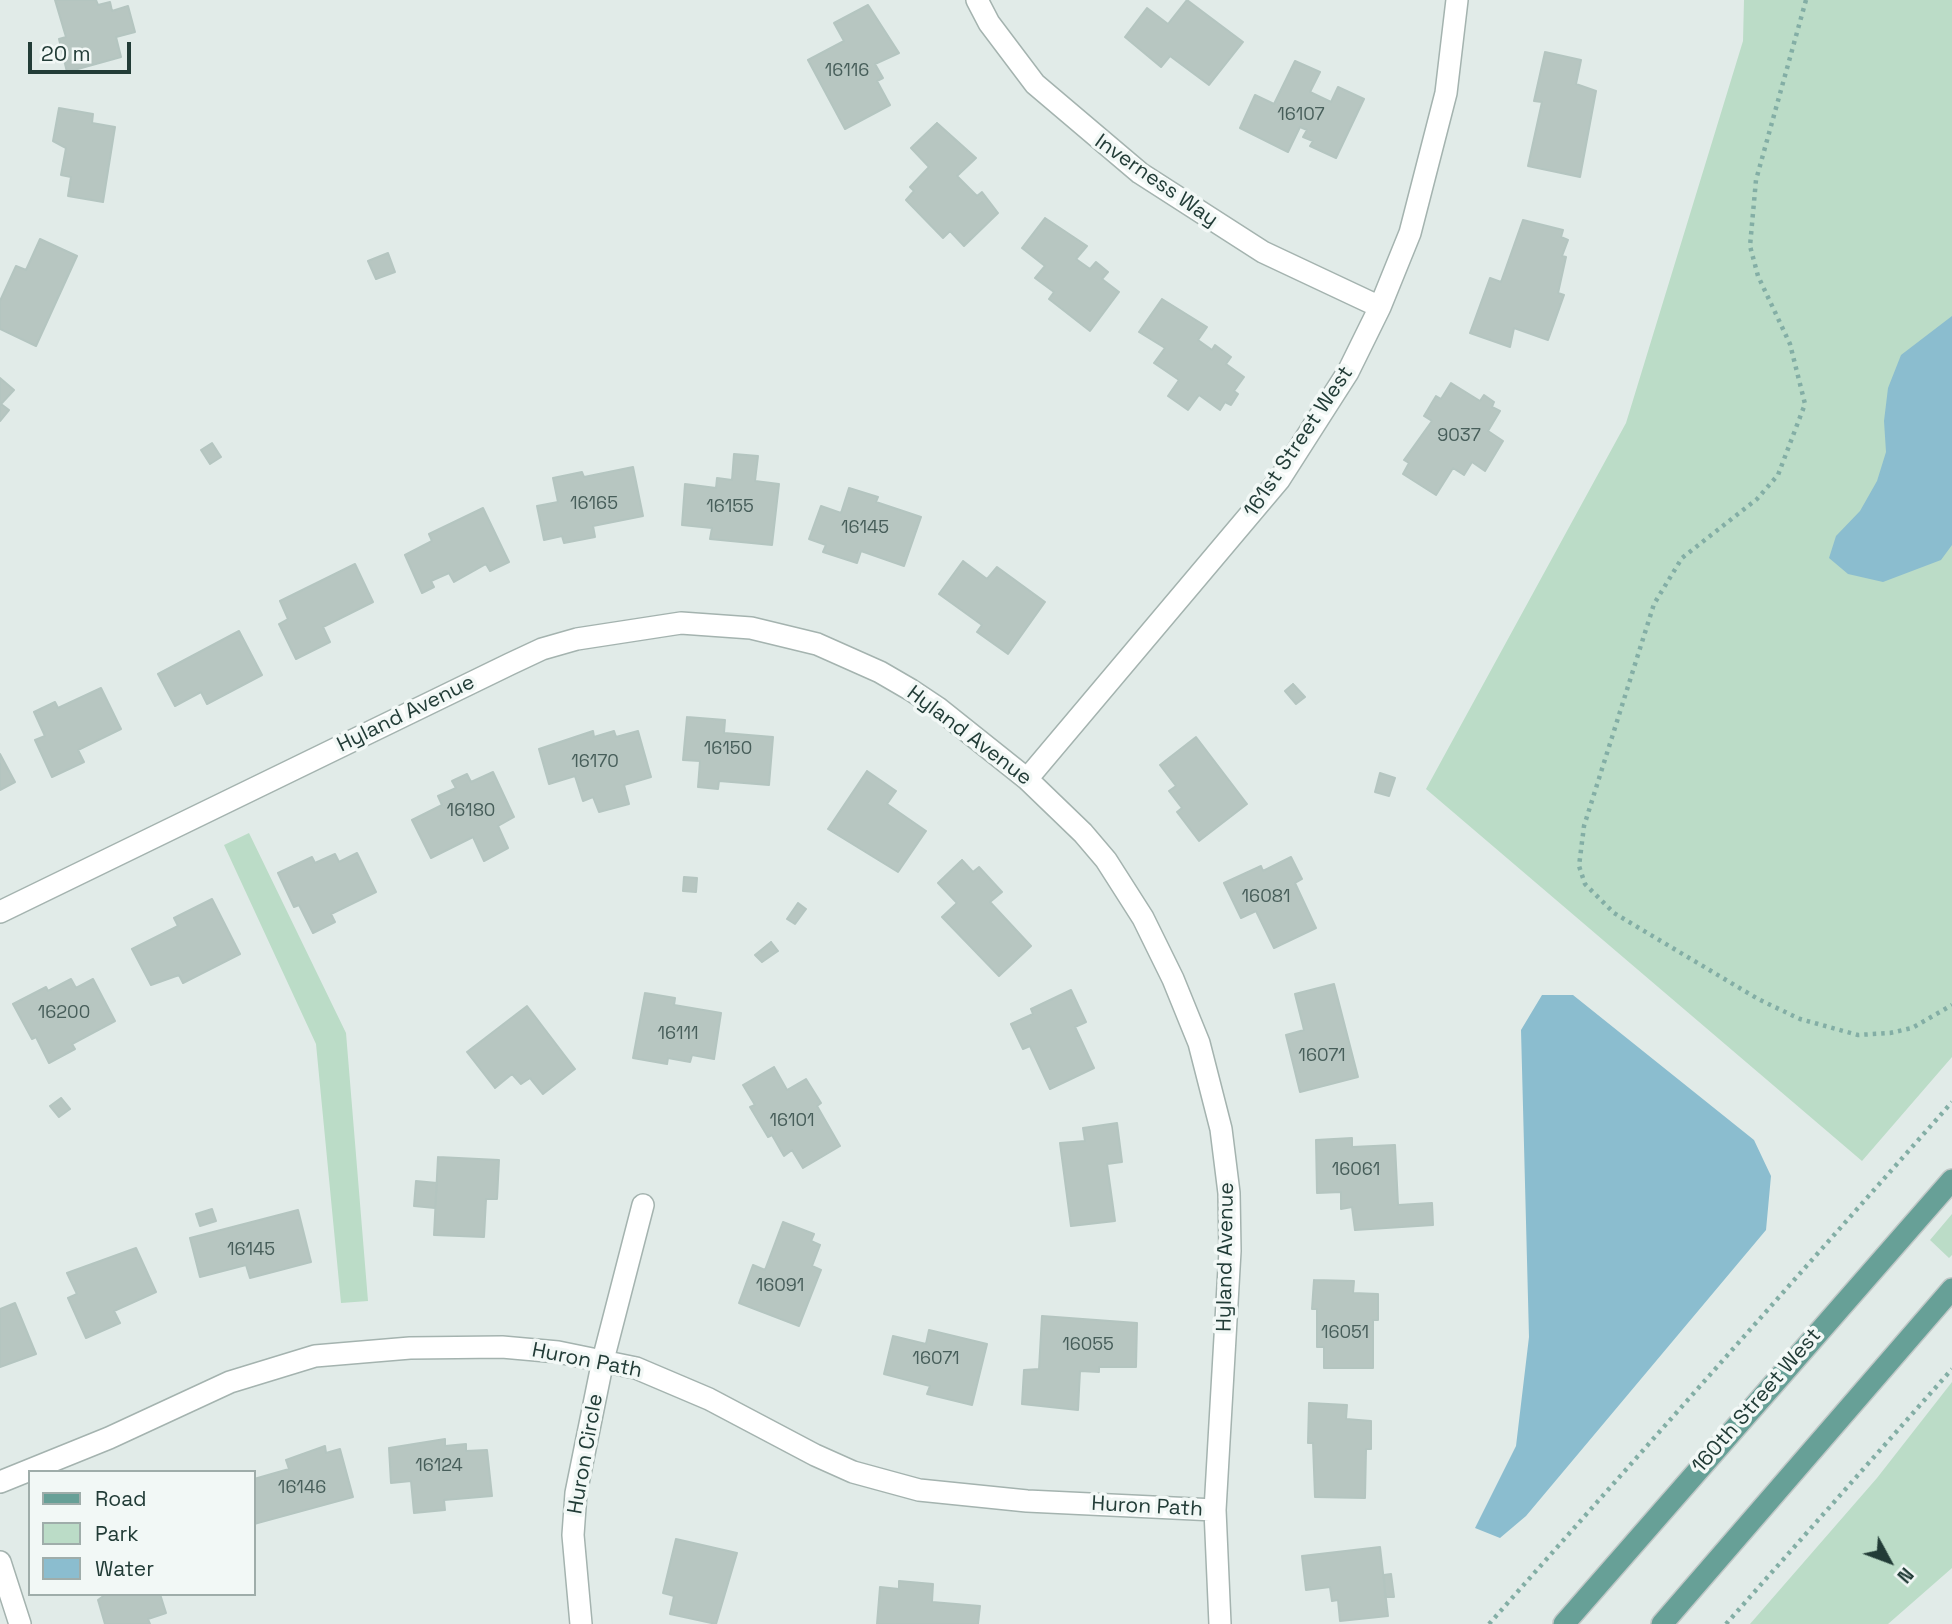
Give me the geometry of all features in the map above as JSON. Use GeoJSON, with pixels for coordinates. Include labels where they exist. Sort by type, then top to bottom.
{"type":"FeatureCollection","features":[{"type":"Feature","properties":{"kind":"main road","name":"160th Street West"},"geometry":{"type":"LineString","coordinates":[[1564,1624],[1952,1180]]}},
{"type":"Feature","properties":{"kind":"main road"},"geometry":{"type":"LineString","coordinates":[[1662,1624],[1952,1289]]}},
{"type":"Feature","properties":{"kind":"street","name":"Inverness Way"},"geometry":{"type":"LineString","coordinates":[[977,0],[989,23],[1035,85],[1140,173],[1263,252],[1380,307]]}},
{"type":"Feature","properties":{"kind":"street","name":"161st Street West"},"geometry":{"type":"LineString","coordinates":[[1027,779],[1279,480],[1348,372],[1380,307],[1410,233],[1446,93],[1457,0]]}},
{"type":"Feature","properties":{"kind":"street","name":"Hyland Avenue"},"geometry":{"type":"LineString","coordinates":[[0,912],[542,649],[577,639],[681,623],[751,628],[817,644],[880,672],[938,708],[1027,779],[1083,833],[1105,860],[1143,918],[1188,1015],[1216,1102],[1226,1163],[1230,1251],[1215,1510],[1220,1624]]}},
{"type":"Feature","properties":{"kind":"street","name":"Huron Circle"},"geometry":{"type":"LineString","coordinates":[[581,1624],[573,1535],[576,1493],[603,1360],[643,1205]]}},
{"type":"Feature","properties":{"kind":"street","name":"Huron Path"},"geometry":{"type":"LineString","coordinates":[[30,1470],[109,1438],[230,1382],[316,1356],[464,1346],[513,1348],[603,1360],[666,1379],[853,1472],[919,1490],[1027,1501],[1215,1510]]}},
{"type":"Feature","properties":{"kind":"street","name":"Huron Path"},"geometry":{"type":"LineString","coordinates":[[0,1482],[28,1471]]}},
{"type":"Feature","properties":{"kind":"street"},"geometry":{"type":"LineString","coordinates":[[0,1562],[20,1624]]}},
{"type":"Feature","properties":{"kind":"path"},"geometry":{"type":"LineString","coordinates":[[1806,0],[1756,180],[1750,246],[1758,276],[1790,344],[1805,404],[1778,475],[1757,499],[1682,558],[1654,604],[1584,826],[1579,866],[1585,884],[1614,914],[1758,999],[1800,1019],[1858,1035],[1890,1033],[1912,1028],[1952,1005]]}},
{"type":"Feature","properties":{"kind":"path"},"geometry":{"type":"LineString","coordinates":[[1489,1624],[1952,1102]]}},
{"type":"Feature","properties":{"kind":"path"},"geometry":{"type":"LineString","coordinates":[[1726,1624],[1952,1369]]}},
{"type":"Feature","properties":{"kind":"green space"},"geometry":{"type":"Polygon","coordinates":[[[1744,0],[1952,0],[1952,1057],[1862,1161],[1426,789],[1626,423],[1743,41],[1744,0]]]}},
{"type":"Feature","properties":{"kind":"green space"},"geometry":{"type":"Polygon","coordinates":[[[249,833],[346,1033],[368,1301],[341,1303],[316,1044],[224,845],[249,833]]]}},
{"type":"Feature","properties":{"kind":"green space"},"geometry":{"type":"Polygon","coordinates":[[[1952,1214],[1952,1255],[1949,1258],[1930,1240],[1952,1214]]]}},
{"type":"Feature","properties":{"kind":"green space"},"geometry":{"type":"Polygon","coordinates":[[[1952,1382],[1952,1568],[1888,1624],[1750,1624],[1877,1478],[1952,1382]]]}},
{"type":"Feature","properties":{"kind":"water"},"geometry":{"type":"Polygon","coordinates":[[[1952,316],[1952,545],[1941,560],[1883,582],[1848,574],[1829,558],[1836,536],[1860,511],[1877,481],[1886,452],[1884,421],[1888,388],[1901,355],[1952,316]]]}},
{"type":"Feature","properties":{"kind":"water"},"geometry":{"type":"Polygon","coordinates":[[[1542,995],[1573,995],[1754,1140],[1771,1176],[1766,1230],[1526,1516],[1500,1538],[1475,1528],[1516,1446],[1529,1337],[1521,1030],[1542,995]]]}},
{"type":"Feature","properties":{"kind":"building"},"geometry":{"type":"Polygon","coordinates":[[[55,0],[96,0],[98,5],[110,2],[112,11],[128,6],[135,32],[116,37],[121,57],[67,72],[59,39],[66,37],[55,0]]]}},
{"type":"Feature","properties":{"kind":"building"},"geometry":{"type":"Polygon","coordinates":[[[1187,0],[1243,42],[1209,85],[1170,56],[1161,67],[1125,37],[1147,8],[1168,24],[1187,0]]]}},
{"type":"Feature","properties":{"kind":"building"},"geometry":{"type":"Polygon","coordinates":[[[868,5],[899,53],[875,64],[883,78],[877,81],[890,105],[845,129],[808,60],[844,41],[834,23],[868,5]]]}},
{"type":"Feature","properties":{"kind":"building"},"geometry":{"type":"Polygon","coordinates":[[[1545,52],[1581,60],[1576,84],[1596,91],[1580,177],[1528,166],[1542,102],[1534,101],[1545,52]]]}},
{"type":"Feature","properties":{"kind":"building"},"geometry":{"type":"Polygon","coordinates":[[[1295,61],[1320,72],[1310,92],[1331,102],[1338,87],[1364,99],[1336,158],[1310,146],[1313,141],[1303,137],[1307,130],[1300,127],[1288,152],[1240,128],[1255,95],[1274,104],[1295,61]]]}},
{"type":"Feature","properties":{"kind":"building"},"geometry":{"type":"Polygon","coordinates":[[[59,108],[93,114],[92,123],[115,127],[103,202],[68,196],[71,177],[61,175],[66,148],[53,141],[59,108]]]}},
{"type":"Feature","properties":{"kind":"building"},"geometry":{"type":"Polygon","coordinates":[[[937,123],[976,158],[957,176],[977,196],[982,192],[998,213],[964,246],[950,231],[943,238],[906,200],[914,191],[910,187],[929,167],[911,148],[937,123]]]}},
{"type":"Feature","properties":{"kind":"building"},"geometry":{"type":"Polygon","coordinates":[[[1045,218],[1087,246],[1076,259],[1090,269],[1096,262],[1108,272],[1102,279],[1119,292],[1090,331],[1049,299],[1054,292],[1035,278],[1045,266],[1022,248],[1045,218]]]}},
{"type":"Feature","properties":{"kind":"building"},"geometry":{"type":"Polygon","coordinates":[[[1523,220],[1563,230],[1561,237],[1568,240],[1562,256],[1566,257],[1558,293],[1564,295],[1548,340],[1514,328],[1510,347],[1470,333],[1490,278],[1501,282],[1523,220]]]}},
{"type":"Feature","properties":{"kind":"building"},"geometry":{"type":"Polygon","coordinates":[[[40,239],[77,256],[36,346],[0,329],[0,301],[16,266],[26,270],[40,239]]]}},
{"type":"Feature","properties":{"kind":"building"},"geometry":{"type":"Polygon","coordinates":[[[388,253],[395,272],[376,279],[368,261],[388,253]]]}},
{"type":"Feature","properties":{"kind":"building"},"geometry":{"type":"Polygon","coordinates":[[[1162,299],[1207,327],[1198,340],[1212,350],[1215,345],[1231,357],[1226,364],[1244,377],[1234,391],[1238,394],[1231,405],[1225,402],[1220,410],[1199,395],[1188,410],[1168,396],[1179,380],[1154,363],[1165,348],[1139,332],[1162,299]]]}},
{"type":"Feature","properties":{"kind":"building"},"geometry":{"type":"Polygon","coordinates":[[[0,378],[14,390],[1,404],[9,410],[0,421],[0,378]]]}},
{"type":"Feature","properties":{"kind":"building"},"geometry":{"type":"Polygon","coordinates":[[[1451,383],[1480,401],[1484,395],[1494,402],[1492,407],[1500,411],[1488,431],[1503,441],[1485,471],[1472,462],[1464,475],[1453,468],[1436,495],[1403,474],[1409,463],[1404,460],[1432,421],[1424,416],[1436,396],[1441,399],[1451,383]]]}},
{"type":"Feature","properties":{"kind":"building"},"geometry":{"type":"Polygon","coordinates":[[[212,443],[221,457],[210,464],[201,450],[212,443]]]}},
{"type":"Feature","properties":{"kind":"building"},"geometry":{"type":"Polygon","coordinates":[[[734,454],[758,456],[755,481],[779,484],[772,545],[710,539],[712,528],[682,525],[685,484],[716,488],[717,478],[732,480],[734,454]]]}},
{"type":"Feature","properties":{"kind":"building"},"geometry":{"type":"Polygon","coordinates":[[[633,467],[643,516],[593,526],[595,537],[564,543],[562,536],[544,540],[537,506],[558,502],[553,478],[582,472],[584,477],[633,467]]]}},
{"type":"Feature","properties":{"kind":"building"},"geometry":{"type":"Polygon","coordinates":[[[849,488],[878,497],[876,502],[921,517],[904,566],[861,551],[857,563],[823,552],[826,545],[809,539],[821,506],[841,513],[849,488]]]}},
{"type":"Feature","properties":{"kind":"building"},"geometry":{"type":"Polygon","coordinates":[[[483,508],[509,562],[490,571],[486,564],[454,582],[449,573],[431,581],[434,587],[422,593],[405,555],[432,541],[429,534],[483,508]]]}},
{"type":"Feature","properties":{"kind":"building"},"geometry":{"type":"Polygon","coordinates":[[[963,561],[987,579],[997,567],[1045,602],[1008,654],[977,632],[982,625],[939,594],[963,561]]]}},
{"type":"Feature","properties":{"kind":"building"},"geometry":{"type":"Polygon","coordinates":[[[355,564],[373,602],[323,627],[330,642],[296,659],[279,624],[288,619],[280,601],[355,564]]]}},
{"type":"Feature","properties":{"kind":"building"},"geometry":{"type":"Polygon","coordinates":[[[239,631],[262,675],[207,704],[201,692],[175,706],[158,674],[239,631]]]}},
{"type":"Feature","properties":{"kind":"building"},"geometry":{"type":"Polygon","coordinates":[[[1293,684],[1305,697],[1296,704],[1285,691],[1293,684]]]}},
{"type":"Feature","properties":{"kind":"building"},"geometry":{"type":"Polygon","coordinates":[[[101,688],[121,729],[78,750],[84,762],[52,777],[35,740],[45,736],[34,712],[55,702],[58,708],[101,688]]]}},
{"type":"Feature","properties":{"kind":"building"},"geometry":{"type":"Polygon","coordinates":[[[687,717],[725,720],[724,733],[773,737],[769,785],[719,781],[718,789],[698,787],[700,761],[683,760],[687,717]]]}},
{"type":"Feature","properties":{"kind":"building"},"geometry":{"type":"Polygon","coordinates":[[[593,731],[594,737],[614,731],[616,737],[638,731],[651,777],[624,785],[629,804],[599,812],[593,797],[583,801],[575,776],[549,784],[539,749],[593,731]]]}},
{"type":"Feature","properties":{"kind":"building"},"geometry":{"type":"Polygon","coordinates":[[[1196,737],[1247,804],[1199,841],[1177,812],[1182,808],[1169,791],[1176,786],[1160,765],[1196,737]]]}},
{"type":"Feature","properties":{"kind":"building"},"geometry":{"type":"Polygon","coordinates":[[[0,754],[15,782],[0,790],[0,754]]]}},
{"type":"Feature","properties":{"kind":"building"},"geometry":{"type":"Polygon","coordinates":[[[867,771],[896,791],[887,804],[926,831],[898,872],[828,829],[867,771]]]}},
{"type":"Feature","properties":{"kind":"building"},"geometry":{"type":"Polygon","coordinates":[[[493,772],[514,817],[498,826],[508,848],[484,861],[473,837],[431,858],[412,820],[442,805],[438,796],[456,788],[452,781],[467,774],[471,782],[493,772]]]}},
{"type":"Feature","properties":{"kind":"building"},"geometry":{"type":"Polygon","coordinates":[[[1380,773],[1395,778],[1389,796],[1375,792],[1380,773]]]}},
{"type":"Feature","properties":{"kind":"building"},"geometry":{"type":"Polygon","coordinates":[[[357,853],[376,892],[331,914],[335,922],[313,933],[299,905],[294,907],[278,873],[312,857],[315,863],[335,854],[339,862],[357,853]]]}},
{"type":"Feature","properties":{"kind":"building"},"geometry":{"type":"Polygon","coordinates":[[[1291,857],[1302,879],[1295,883],[1316,928],[1274,948],[1256,911],[1241,918],[1224,883],[1261,866],[1263,871],[1291,857]]]}},
{"type":"Feature","properties":{"kind":"building"},"geometry":{"type":"Polygon","coordinates":[[[962,860],[973,872],[979,867],[1002,892],[990,902],[1031,946],[999,976],[942,917],[957,903],[938,883],[962,860]]]}},
{"type":"Feature","properties":{"kind":"building"},"geometry":{"type":"Polygon","coordinates":[[[684,877],[697,878],[696,892],[683,891],[684,877]]]}},
{"type":"Feature","properties":{"kind":"building"},"geometry":{"type":"Polygon","coordinates":[[[212,899],[240,954],[183,983],[179,975],[151,985],[132,949],[178,926],[174,918],[212,899]]]}},
{"type":"Feature","properties":{"kind":"building"},"geometry":{"type":"Polygon","coordinates":[[[798,903],[806,909],[795,924],[787,919],[798,903]]]}},
{"type":"Feature","properties":{"kind":"building"},"geometry":{"type":"Polygon","coordinates":[[[771,942],[778,951],[762,962],[755,955],[771,942]]]}},
{"type":"Feature","properties":{"kind":"building"},"geometry":{"type":"Polygon","coordinates":[[[71,979],[76,988],[93,979],[115,1021],[72,1044],[75,1049],[49,1063],[36,1037],[32,1039],[13,1004],[46,987],[48,991],[71,979]]]}},
{"type":"Feature","properties":{"kind":"building"},"geometry":{"type":"Polygon","coordinates":[[[1334,984],[1358,1077],[1300,1092],[1286,1035],[1304,1030],[1295,994],[1334,984]]]}},
{"type":"Feature","properties":{"kind":"building"},"geometry":{"type":"Polygon","coordinates":[[[1071,990],[1086,1022],[1075,1027],[1094,1068],[1050,1089],[1030,1046],[1023,1049],[1011,1024],[1033,1014],[1031,1009],[1071,990]]]}},
{"type":"Feature","properties":{"kind":"building"},"geometry":{"type":"Polygon","coordinates":[[[645,993],[675,998],[674,1005],[721,1013],[714,1059],[692,1055],[690,1062],[668,1058],[667,1064],[633,1058],[645,993]]]}},
{"type":"Feature","properties":{"kind":"building"},"geometry":{"type":"Polygon","coordinates":[[[527,1006],[575,1069],[543,1094],[530,1078],[521,1084],[512,1074],[495,1088],[467,1052],[527,1006]]]}},
{"type":"Feature","properties":{"kind":"building"},"geometry":{"type":"Polygon","coordinates":[[[774,1067],[787,1090],[806,1079],[821,1103],[817,1106],[840,1146],[803,1168],[792,1150],[784,1156],[772,1135],[768,1137],[750,1107],[755,1105],[743,1085],[774,1067]]]}},
{"type":"Feature","properties":{"kind":"building"},"geometry":{"type":"Polygon","coordinates":[[[61,1098],[70,1109],[59,1117],[50,1106],[61,1098]]]}},
{"type":"Feature","properties":{"kind":"building"},"geometry":{"type":"Polygon","coordinates":[[[1117,1123],[1122,1162],[1107,1164],[1115,1221],[1071,1226],[1060,1143],[1085,1141],[1083,1128],[1117,1123]]]}},
{"type":"Feature","properties":{"kind":"building"},"geometry":{"type":"Polygon","coordinates":[[[1352,1138],[1352,1147],[1395,1145],[1398,1205],[1432,1203],[1433,1225],[1355,1230],[1352,1207],[1341,1209],[1341,1192],[1317,1193],[1316,1140],[1352,1138]]]}},
{"type":"Feature","properties":{"kind":"building"},"geometry":{"type":"Polygon","coordinates":[[[438,1157],[499,1160],[497,1199],[486,1199],[484,1237],[434,1235],[438,1157]]]}},
{"type":"Feature","properties":{"kind":"building"},"geometry":{"type":"Polygon","coordinates":[[[416,1181],[437,1183],[435,1208],[414,1206],[416,1181]]]}},
{"type":"Feature","properties":{"kind":"building"},"geometry":{"type":"Polygon","coordinates":[[[212,1209],[216,1221],[200,1226],[196,1214],[212,1209]]]}},
{"type":"Feature","properties":{"kind":"building"},"geometry":{"type":"Polygon","coordinates":[[[298,1210],[311,1262],[250,1278],[246,1265],[200,1277],[190,1238],[298,1210]]]}},
{"type":"Feature","properties":{"kind":"building"},"geometry":{"type":"Polygon","coordinates":[[[783,1222],[814,1234],[811,1241],[820,1245],[812,1266],[821,1270],[799,1326],[739,1303],[753,1265],[765,1270],[783,1222]]]}},
{"type":"Feature","properties":{"kind":"building"},"geometry":{"type":"Polygon","coordinates":[[[136,1248],[156,1292],[114,1311],[120,1323],[86,1338],[68,1298],[77,1294],[67,1273],[136,1248]]]}},
{"type":"Feature","properties":{"kind":"building"},"geometry":{"type":"Polygon","coordinates":[[[1314,1280],[1354,1281],[1353,1293],[1378,1294],[1378,1320],[1373,1320],[1373,1368],[1324,1368],[1324,1347],[1317,1347],[1317,1309],[1312,1309],[1314,1280]]]}},
{"type":"Feature","properties":{"kind":"building"},"geometry":{"type":"Polygon","coordinates":[[[15,1303],[36,1354],[0,1367],[0,1309],[15,1303]]]}},
{"type":"Feature","properties":{"kind":"building"},"geometry":{"type":"Polygon","coordinates":[[[1042,1316],[1137,1323],[1136,1367],[1099,1367],[1099,1372],[1080,1371],[1078,1410],[1022,1404],[1024,1370],[1039,1369],[1042,1316]]]}},
{"type":"Feature","properties":{"kind":"building"},"geometry":{"type":"Polygon","coordinates":[[[929,1330],[987,1344],[972,1405],[927,1394],[930,1386],[884,1374],[893,1336],[926,1344],[929,1330]]]}},
{"type":"Feature","properties":{"kind":"building"},"geometry":{"type":"Polygon","coordinates":[[[1309,1403],[1347,1405],[1346,1419],[1371,1421],[1371,1449],[1366,1449],[1365,1498],[1315,1497],[1313,1443],[1308,1443],[1309,1403]]]}},
{"type":"Feature","properties":{"kind":"building"},"geometry":{"type":"Polygon","coordinates":[[[445,1439],[445,1446],[466,1444],[466,1451],[487,1450],[492,1496],[444,1500],[445,1510],[414,1513],[411,1481],[391,1483],[389,1448],[445,1439]]]}},
{"type":"Feature","properties":{"kind":"building"},"geometry":{"type":"Polygon","coordinates":[[[325,1446],[326,1453],[340,1449],[353,1497],[256,1523],[256,1478],[289,1469],[286,1460],[325,1446]]]}},
{"type":"Feature","properties":{"kind":"building"},"geometry":{"type":"Polygon","coordinates":[[[676,1539],[737,1553],[716,1624],[670,1614],[674,1596],[663,1593],[676,1539]]]}},
{"type":"Feature","properties":{"kind":"building"},"geometry":{"type":"Polygon","coordinates":[[[1380,1547],[1388,1616],[1340,1621],[1338,1600],[1332,1601],[1330,1587],[1306,1590],[1302,1556],[1380,1547]]]}},
{"type":"Feature","properties":{"kind":"building"},"geometry":{"type":"Polygon","coordinates":[[[1391,1574],[1394,1597],[1385,1597],[1384,1575],[1391,1574]]]}},
{"type":"Feature","properties":{"kind":"building"},"geometry":{"type":"Polygon","coordinates":[[[899,1581],[933,1584],[932,1602],[980,1606],[978,1624],[877,1624],[880,1587],[899,1589],[899,1581]]]}},
{"type":"Feature","properties":{"kind":"building"},"geometry":{"type":"Polygon","coordinates":[[[103,1596],[161,1596],[166,1613],[148,1619],[150,1624],[105,1624],[98,1600],[103,1596]]]}}]}
